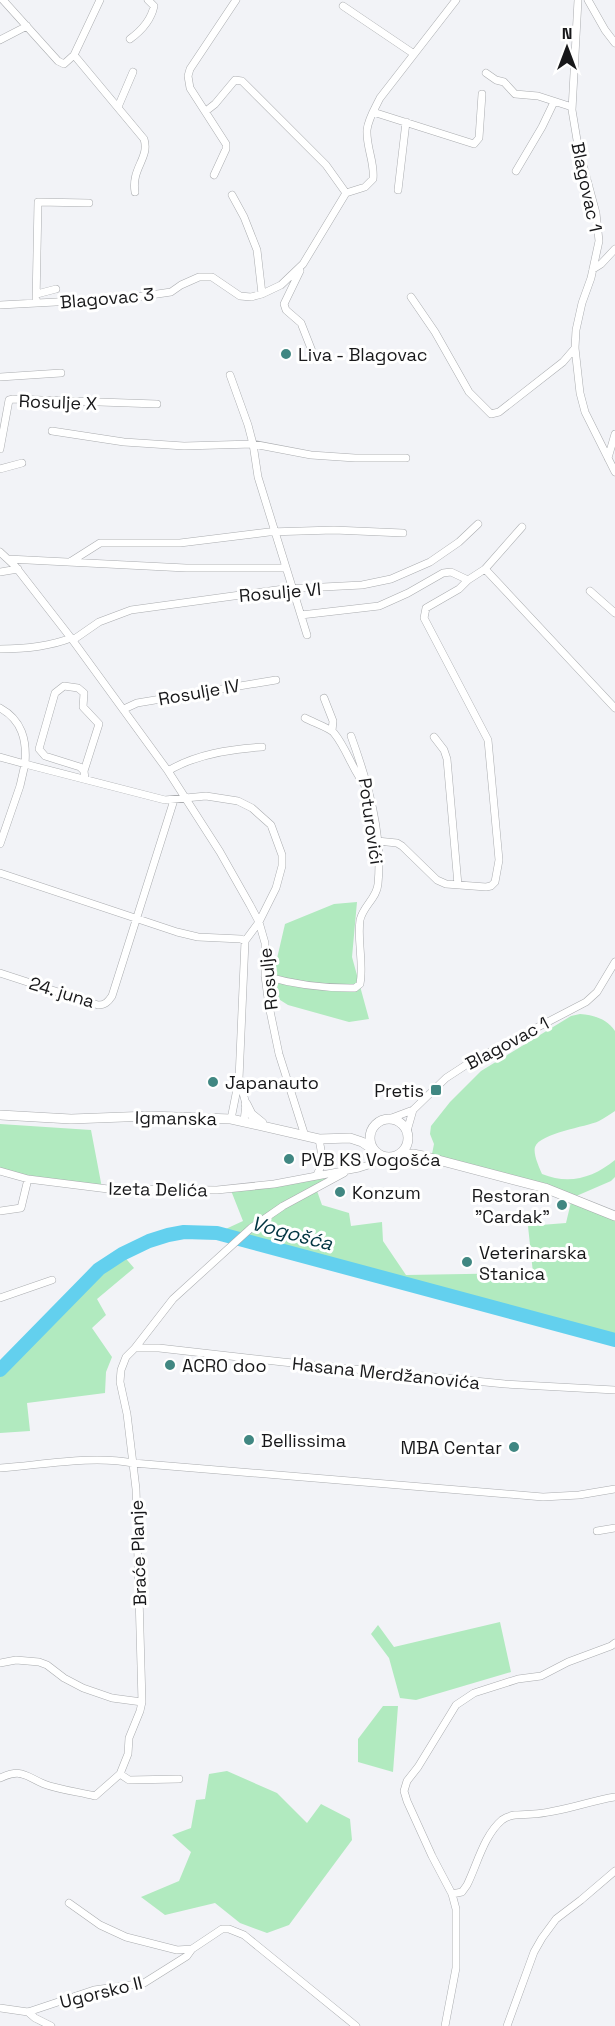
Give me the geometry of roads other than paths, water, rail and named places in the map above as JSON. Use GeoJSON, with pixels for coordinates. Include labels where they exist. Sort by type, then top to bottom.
{"type":"FeatureCollection","features":[{"type":"Feature","properties":{"kind":"main road"},"geometry":{"type":"LineString","coordinates":[[246,1104],[251,1114],[264,1125]]}},
{"type":"Feature","properties":{"kind":"main road","name":"Igmanska"},"geometry":{"type":"LineString","coordinates":[[0,1115],[71,1119],[150,1116],[231,1119],[319,1139],[350,1138],[362,1142],[376,1152]]}},
{"type":"Feature","properties":{"kind":"main road"},"geometry":{"type":"LineString","coordinates":[[423,1156],[400,1123],[389,1119],[374,1126],[370,1139],[376,1152],[382,1156],[423,1156],[545,1188],[615,1216]]}},
{"type":"Feature","properties":{"kind":"main road","name":"Igmanska"},"geometry":{"type":"LineString","coordinates":[[350,1138],[374,1126]]}},
{"type":"Feature","properties":{"kind":"main road"},"geometry":{"type":"LineString","coordinates":[[396,1156],[407,1146],[408,1136]]}},
{"type":"Feature","properties":{"kind":"street"},"geometry":{"type":"LineString","coordinates":[[7,2],[62,63],[66,64],[74,55],[100,0]]}},
{"type":"Feature","properties":{"kind":"street"},"geometry":{"type":"LineString","coordinates":[[130,39],[144,28],[153,11],[154,6],[148,0]]}},
{"type":"Feature","properties":{"kind":"street"},"geometry":{"type":"LineString","coordinates":[[214,175],[226,149],[226,144],[190,88],[188,76],[190,69],[236,0]]}},
{"type":"Feature","properties":{"kind":"street"},"geometry":{"type":"LineString","coordinates":[[312,351],[301,323],[286,310],[284,304],[303,264],[346,193],[357,190],[373,179],[374,171],[367,130],[380,98],[456,0]]}},
{"type":"Feature","properties":{"kind":"street","name":"Blagovac 1"},"geometry":{"type":"LineString","coordinates":[[578,0],[572,107],[576,137],[598,226],[599,241],[578,321],[575,348],[580,393],[585,412],[615,472]]}},
{"type":"Feature","properties":{"kind":"street"},"geometry":{"type":"LineString","coordinates":[[588,0],[615,43]]}},
{"type":"Feature","properties":{"kind":"street"},"geometry":{"type":"LineString","coordinates":[[343,6],[414,54]]}},
{"type":"Feature","properties":{"kind":"street"},"geometry":{"type":"LineString","coordinates":[[0,40],[27,26]]}},
{"type":"Feature","properties":{"kind":"street"},"geometry":{"type":"LineString","coordinates":[[74,55],[144,139],[147,146],[133,181],[135,192]]}},
{"type":"Feature","properties":{"kind":"street"},"geometry":{"type":"LineString","coordinates":[[118,107],[133,72]]}},
{"type":"Feature","properties":{"kind":"street"},"geometry":{"type":"LineString","coordinates":[[486,73],[504,82],[515,94],[538,96],[572,107]]}},
{"type":"Feature","properties":{"kind":"street"},"geometry":{"type":"LineString","coordinates":[[206,111],[235,80],[242,81],[326,165],[346,193]]}},
{"type":"Feature","properties":{"kind":"street"},"geometry":{"type":"LineString","coordinates":[[373,112],[474,144],[479,138],[482,94]]}},
{"type":"Feature","properties":{"kind":"street"},"geometry":{"type":"LineString","coordinates":[[516,171],[554,102]]}},
{"type":"Feature","properties":{"kind":"street"},"geometry":{"type":"LineString","coordinates":[[398,190],[406,122]]}},
{"type":"Feature","properties":{"kind":"street"},"geometry":{"type":"LineString","coordinates":[[232,195],[244,217],[257,250],[262,294],[281,285],[303,264]]}},
{"type":"Feature","properties":{"kind":"street"},"geometry":{"type":"LineString","coordinates":[[36,303],[38,202],[89,203]]}},
{"type":"Feature","properties":{"kind":"street"},"geometry":{"type":"LineString","coordinates":[[593,269],[615,249]]}},
{"type":"Feature","properties":{"kind":"street","name":"Blagovac 3"},"geometry":{"type":"LineString","coordinates":[[0,305],[130,298],[171,292],[200,277],[212,277],[240,296],[251,297],[262,294]]}},
{"type":"Feature","properties":{"kind":"street"},"geometry":{"type":"LineString","coordinates":[[37,294],[56,289]]}},
{"type":"Feature","properties":{"kind":"street"},"geometry":{"type":"LineString","coordinates":[[411,297],[435,332],[469,392],[491,414],[500,412],[562,362],[575,348]]}},
{"type":"Feature","properties":{"kind":"street"},"geometry":{"type":"LineString","coordinates":[[0,377],[61,373]]}},
{"type":"Feature","properties":{"kind":"street"},"geometry":{"type":"LineString","coordinates":[[230,375],[253,444],[258,477],[307,634]]}},
{"type":"Feature","properties":{"kind":"street","name":"Rosulje X"},"geometry":{"type":"LineString","coordinates":[[0,449],[9,400],[157,404]]}},
{"type":"Feature","properties":{"kind":"street"},"geometry":{"type":"LineString","coordinates":[[51,431],[124,442],[184,446],[253,444],[311,455],[406,458]]}},
{"type":"Feature","properties":{"kind":"street"},"geometry":{"type":"LineString","coordinates":[[608,458],[615,434]]}},
{"type":"Feature","properties":{"kind":"street"},"geometry":{"type":"LineString","coordinates":[[0,469],[22,463]]}},
{"type":"Feature","properties":{"kind":"street","name":"Rosulje VI"},"geometry":{"type":"LineString","coordinates":[[72,639],[99,622],[131,610],[294,588],[362,585],[391,579],[430,562],[459,542],[478,524]]}},
{"type":"Feature","properties":{"kind":"street"},"geometry":{"type":"LineString","coordinates":[[377,841],[397,843],[437,880],[458,885],[491,886],[496,878],[499,860],[490,749],[485,734],[424,618],[424,612],[426,608],[459,589],[485,569],[522,527]]}},
{"type":"Feature","properties":{"kind":"street"},"geometry":{"type":"LineString","coordinates":[[70,562],[100,543],[180,543],[275,532],[334,530],[403,532]]}},
{"type":"Feature","properties":{"kind":"street","name":"Rosulje"},"geometry":{"type":"LineString","coordinates":[[0,552],[18,569],[72,639],[168,771],[220,852],[259,922],[265,943],[268,1006],[279,1054],[305,1136]]}},
{"type":"Feature","properties":{"kind":"street"},"geometry":{"type":"LineString","coordinates":[[8,558],[186,568],[286,568]]}},
{"type":"Feature","properties":{"kind":"street"},"geometry":{"type":"LineString","coordinates":[[0,572],[18,569]]}},
{"type":"Feature","properties":{"kind":"street"},"geometry":{"type":"LineString","coordinates":[[485,569],[615,708]]}},
{"type":"Feature","properties":{"kind":"street"},"geometry":{"type":"LineString","coordinates":[[301,615],[379,606],[443,573],[451,572],[468,580]]}},
{"type":"Feature","properties":{"kind":"street"},"geometry":{"type":"LineString","coordinates":[[590,591],[615,613]]}},
{"type":"Feature","properties":{"kind":"street"},"geometry":{"type":"LineString","coordinates":[[0,649],[26,649],[72,639]]}},
{"type":"Feature","properties":{"kind":"street","name":"Rosulje IV"},"geometry":{"type":"LineString","coordinates":[[123,709],[137,703],[276,680]]}},
{"type":"Feature","properties":{"kind":"street"},"geometry":{"type":"LineString","coordinates":[[84,771],[80,767],[45,756],[39,749],[55,693],[64,686],[78,688],[84,693],[83,706],[99,724],[84,771],[85,779]]}},
{"type":"Feature","properties":{"kind":"street"},"geometry":{"type":"LineString","coordinates":[[324,698],[333,721],[332,731]]}},
{"type":"Feature","properties":{"kind":"street"},"geometry":{"type":"LineString","coordinates":[[0,708],[11,714],[20,726],[26,747],[20,786],[0,844]]}},
{"type":"Feature","properties":{"kind":"street"},"geometry":{"type":"LineString","coordinates":[[305,718],[332,731],[357,775],[369,791]]}},
{"type":"Feature","properties":{"kind":"street","name":"Poturovići"},"geometry":{"type":"LineString","coordinates":[[265,976],[320,987],[355,988],[360,984],[360,924],[363,911],[376,893],[378,885],[377,841],[369,791],[351,736]]}},
{"type":"Feature","properties":{"kind":"street"},"geometry":{"type":"LineString","coordinates":[[434,737],[444,750],[447,759],[458,885]]}},
{"type":"Feature","properties":{"kind":"street"},"geometry":{"type":"LineString","coordinates":[[168,771],[214,753],[262,747]]}},
{"type":"Feature","properties":{"kind":"street"},"geometry":{"type":"LineString","coordinates":[[0,757],[165,800],[206,796],[238,801],[252,808],[271,825],[282,855],[282,866],[276,888],[259,922],[245,941],[239,1079],[231,1119]]}},
{"type":"Feature","properties":{"kind":"street"},"geometry":{"type":"LineString","coordinates":[[137,919],[174,800]]}},
{"type":"Feature","properties":{"kind":"street"},"geometry":{"type":"LineString","coordinates":[[0,873],[198,937],[245,941]]}},
{"type":"Feature","properties":{"kind":"street","name":"24. juna"},"geometry":{"type":"LineString","coordinates":[[0,973],[104,1005],[112,996],[137,919]]}},
{"type":"Feature","properties":{"kind":"street","name":"Blagovac 1"},"geometry":{"type":"LineString","coordinates":[[408,1136],[413,1110],[446,1078],[469,1063],[586,1002],[597,992],[615,962]]}},
{"type":"Feature","properties":{"kind":"street"},"geometry":{"type":"LineString","coordinates":[[239,1079],[246,1104],[244,1121]]}},
{"type":"Feature","properties":{"kind":"street"},"geometry":{"type":"LineString","coordinates":[[389,1119],[413,1110]]}},
{"type":"Feature","properties":{"kind":"street"},"geometry":{"type":"LineString","coordinates":[[317,1175],[323,1161],[319,1139]]}},
{"type":"Feature","properties":{"kind":"street"},"geometry":{"type":"LineString","coordinates":[[370,1164],[376,1152]]}},
{"type":"Feature","properties":{"kind":"street","name":"Izeta Delića"},"geometry":{"type":"LineString","coordinates":[[0,1171],[28,1179],[122,1190],[217,1190],[274,1184],[349,1170],[396,1156]]}},
{"type":"Feature","properties":{"kind":"street"},"geometry":{"type":"LineString","coordinates":[[134,1463],[120,1382],[121,1370],[126,1357],[173,1299],[251,1228],[283,1206],[349,1170]]}},
{"type":"Feature","properties":{"kind":"street"},"geometry":{"type":"LineString","coordinates":[[0,1211],[21,1208],[28,1179]]}},
{"type":"Feature","properties":{"kind":"street"},"geometry":{"type":"LineString","coordinates":[[0,1298],[52,1280]]}},
{"type":"Feature","properties":{"kind":"street","name":"Hasana Merdžanovića"},"geometry":{"type":"LineString","coordinates":[[135,1348],[159,1348],[505,1384],[615,1390]]}},
{"type":"Feature","properties":{"kind":"street"},"geometry":{"type":"LineString","coordinates":[[0,1468],[100,1460],[543,1497],[579,1495],[615,1489]]}},
{"type":"Feature","properties":{"kind":"street","name":"Braće Planje"},"geometry":{"type":"LineString","coordinates":[[120,1774],[128,1755],[129,1738],[142,1702],[139,1558],[134,1463]]}},
{"type":"Feature","properties":{"kind":"street"},"geometry":{"type":"LineString","coordinates":[[597,1531],[615,1528]]}},
{"type":"Feature","properties":{"kind":"street"},"geometry":{"type":"LineString","coordinates":[[445,2026],[456,1968],[456,1909],[452,1894],[406,1801],[404,1791],[407,1781],[456,1704],[474,1693],[518,1679],[542,1676],[568,1662],[615,1643]]}},
{"type":"Feature","properties":{"kind":"street"},"geometry":{"type":"LineString","coordinates":[[0,1663],[16,1660],[39,1662],[83,1688],[111,1698],[142,1702]]}},
{"type":"Feature","properties":{"kind":"street"},"geometry":{"type":"LineString","coordinates":[[0,1778],[20,1773],[32,1776],[44,1784],[96,1796],[120,1774],[129,1780],[179,1779]]}},
{"type":"Feature","properties":{"kind":"street"},"geometry":{"type":"LineString","coordinates":[[452,1894],[462,1892],[467,1885],[492,1832],[503,1820],[512,1816],[545,1814],[615,1797]]}},
{"type":"Feature","properties":{"kind":"street"},"geometry":{"type":"LineString","coordinates":[[507,2026],[534,1952],[542,1938],[556,1919],[615,1870]]}},
{"type":"Feature","properties":{"kind":"street"},"geometry":{"type":"LineString","coordinates":[[69,1903],[100,1925],[126,1937],[177,1950],[192,1949]]}},
{"type":"Feature","properties":{"kind":"street","name":"Ugorsko II"},"geometry":{"type":"LineString","coordinates":[[0,2008],[28,2012],[94,1990],[144,1983],[187,1956],[192,1949],[222,1929],[229,1929],[244,1935],[356,2026]]}},
{"type":"Feature","properties":{"kind":"street"},"geometry":{"type":"LineString","coordinates":[[28,2012],[51,2026]]}},
{"type":"Feature","properties":{"kind":"waterway","name":"Vogošća"},"geometry":{"type":"LineString","coordinates":[[0,1370],[99,1269],[122,1254],[149,1241],[184,1232],[217,1233],[615,1340]]}},
{"type":"Feature","properties":{"kind":"place","name":"Liva - Blagovac"},"geometry":{"type":"Point","coordinates":[286,354]}},
{"type":"Feature","properties":{"kind":"place","name":"Japanauto"},"geometry":{"type":"Point","coordinates":[213,1082]}},
{"type":"Feature","properties":{"kind":"place","name":"Pretis"},"geometry":{"type":"Point","coordinates":[436,1090]}},
{"type":"Feature","properties":{"kind":"place","name":"PVB KS Vogošća"},"geometry":{"type":"Point","coordinates":[289,1159]}},
{"type":"Feature","properties":{"kind":"place","name":"Konzum"},"geometry":{"type":"Point","coordinates":[340,1192]}},
{"type":"Feature","properties":{"kind":"place","name":"Restoran \"Cardak\""},"geometry":{"type":"Point","coordinates":[562,1205]}},
{"type":"Feature","properties":{"kind":"place","name":"Veterinarska Stanica"},"geometry":{"type":"Point","coordinates":[467,1262]}},
{"type":"Feature","properties":{"kind":"place","name":"ACRO doo"},"geometry":{"type":"Point","coordinates":[170,1365]}},
{"type":"Feature","properties":{"kind":"place","name":"Bellissima"},"geometry":{"type":"Point","coordinates":[249,1440]}},
{"type":"Feature","properties":{"kind":"place","name":"MBA Centar"},"geometry":{"type":"Point","coordinates":[514,1447]}}]}
